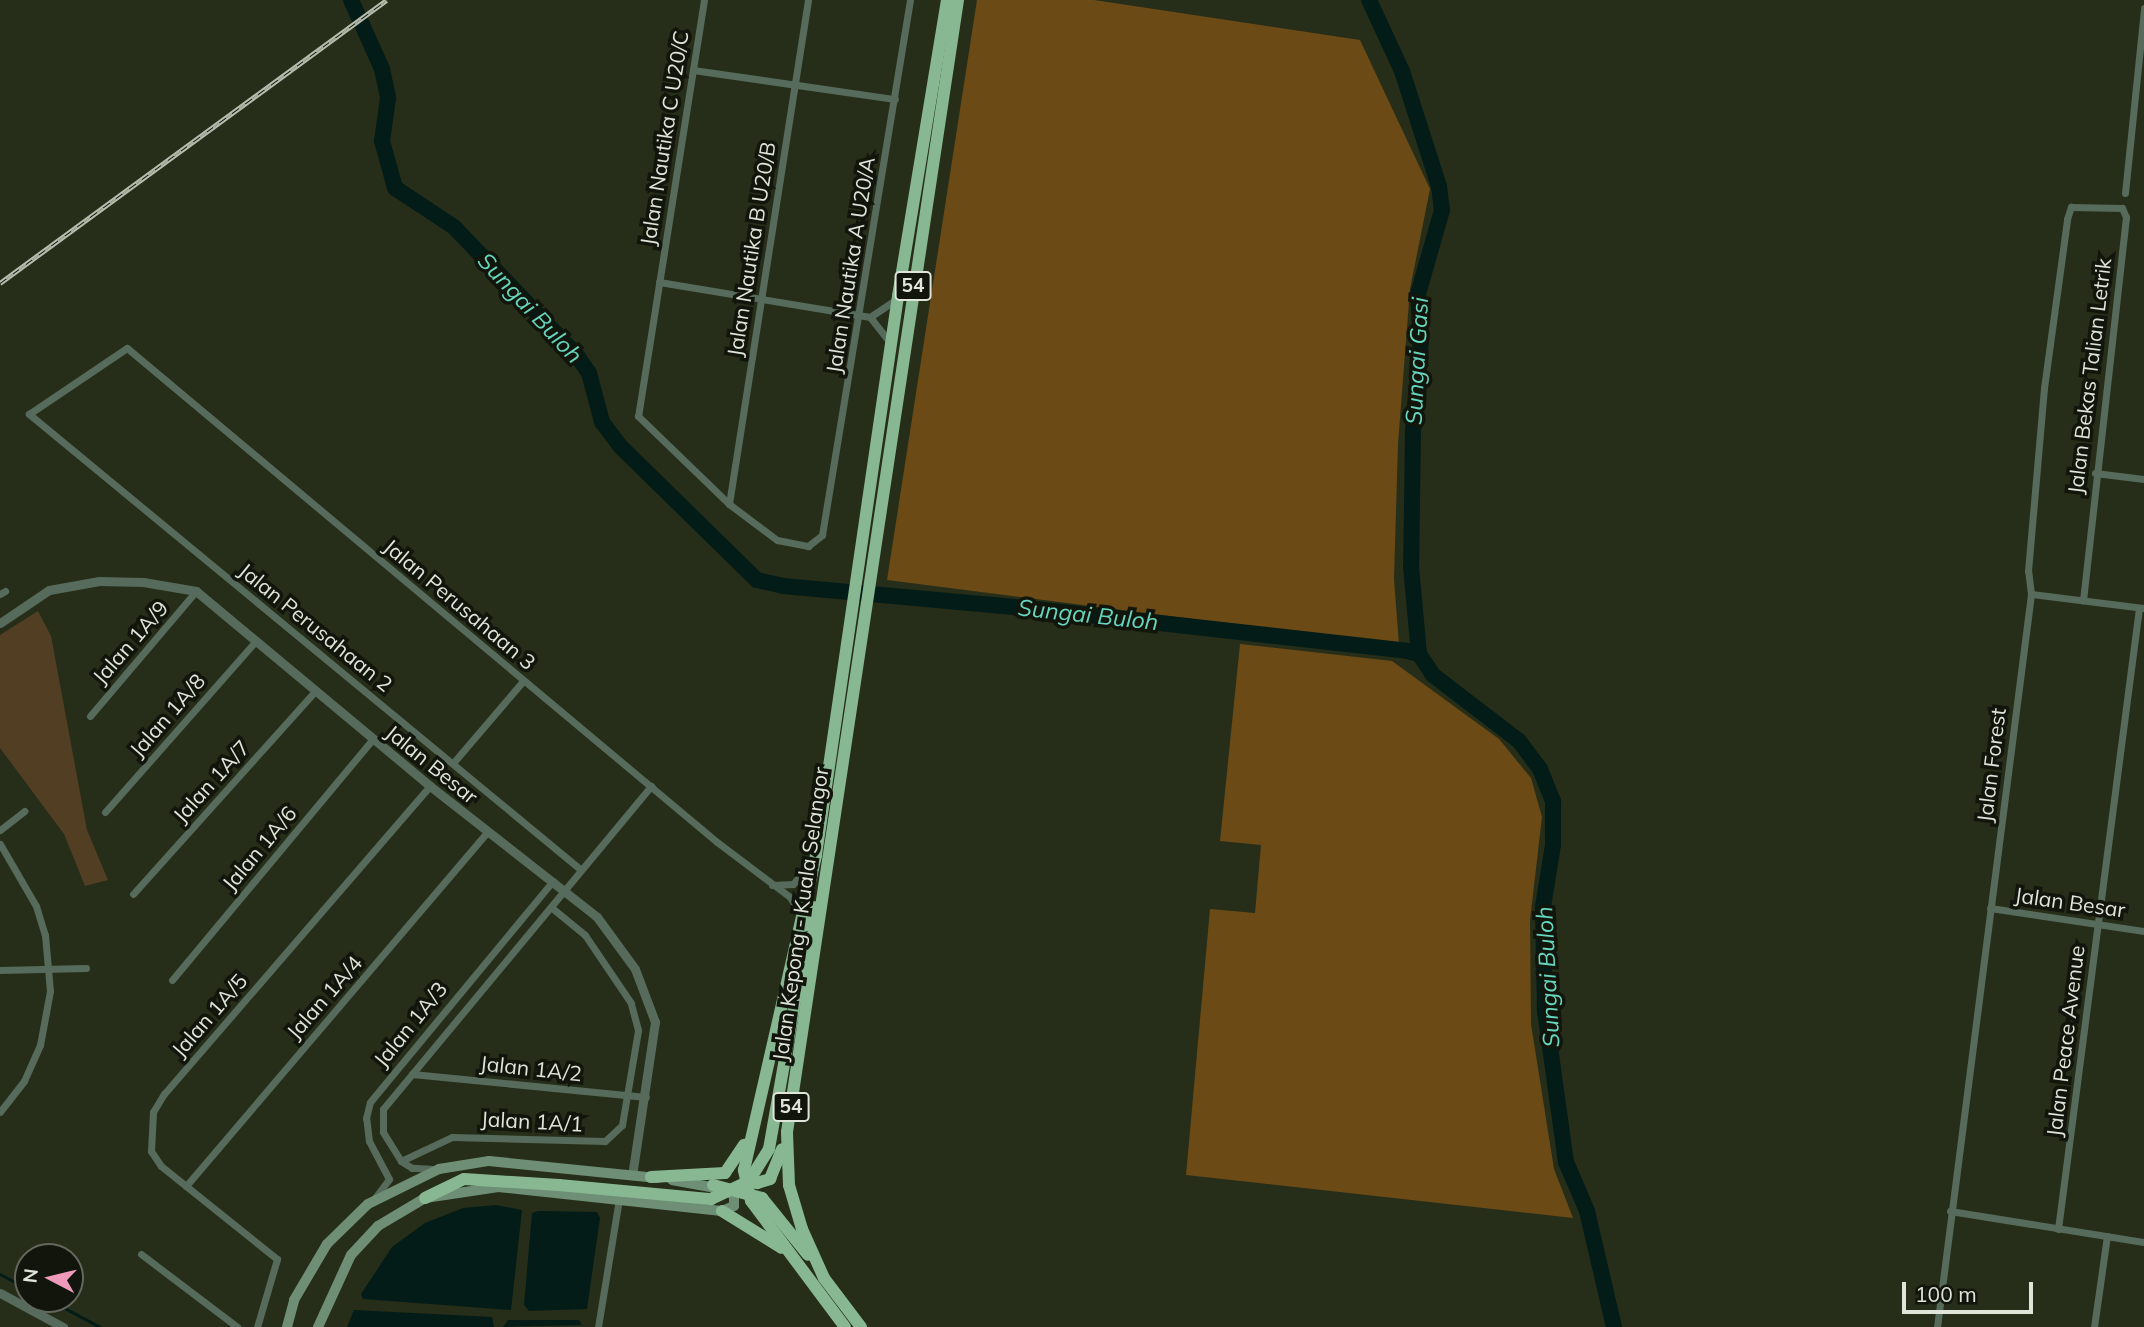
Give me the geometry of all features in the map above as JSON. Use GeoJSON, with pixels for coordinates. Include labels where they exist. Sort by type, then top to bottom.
{"type":"FeatureCollection","features":[{"type":"Feature","properties":{"kind":"highway","name":"54"},"geometry":{"type":"LineString","coordinates":[[863,571],[890,345],[947,0]]}},
{"type":"Feature","properties":{"kind":"highway","name":"54"},"geometry":{"type":"LineString","coordinates":[[863,571],[958,0]]}},
{"type":"Feature","properties":{"kind":"highway","name":"Jalan Kepong - Kuala Selangor"},"geometry":{"type":"LineString","coordinates":[[801,916],[816,856],[863,571]]}},
{"type":"Feature","properties":{"kind":"highway","name":"Jalan Kepong - Kuala Selangor"},"geometry":{"type":"LineString","coordinates":[[857,606],[827,871],[787,1132],[789,1185],[795,1210],[824,1278],[861,1327]]}},
{"type":"Feature","properties":{"kind":"highway"},"geometry":{"type":"LineString","coordinates":[[425,1198],[464,1179],[711,1199],[750,1181],[769,1149],[803,957],[827,871]]}},
{"type":"Feature","properties":{"kind":"highway","name":"54"},"geometry":{"type":"LineString","coordinates":[[746,1191],[744,1170],[749,1135],[801,916]]}},
{"type":"Feature","properties":{"kind":"highway"},"geometry":{"type":"LineString","coordinates":[[744,1170],[757,1183],[770,1179],[787,1132]]}},
{"type":"Feature","properties":{"kind":"highway"},"geometry":{"type":"LineString","coordinates":[[651,1177],[725,1173],[749,1135]]}},
{"type":"Feature","properties":{"kind":"highway"},"geometry":{"type":"LineString","coordinates":[[713,1185],[746,1191],[762,1198],[824,1278]]}},
{"type":"Feature","properties":{"kind":"highway"},"geometry":{"type":"LineString","coordinates":[[746,1191],[845,1327]]}},
{"type":"Feature","properties":{"kind":"highway"},"geometry":{"type":"LineString","coordinates":[[722,1211],[791,1254]]}},
{"type":"Feature","properties":{"kind":"main road"},"geometry":{"type":"LineString","coordinates":[[287,1327],[309,1272],[327,1244],[368,1204],[439,1169],[489,1161],[713,1185],[734,1196],[734,1206],[722,1211],[498,1187],[425,1198],[378,1226],[351,1255],[318,1324]]}},
{"type":"Feature","properties":{"kind":"street","name":"Jalan Nautika C U20/C"},"geometry":{"type":"LineString","coordinates":[[704,0],[638,416],[729,504]]}},
{"type":"Feature","properties":{"kind":"street","name":"Jalan Nautika B U20/B"},"geometry":{"type":"LineString","coordinates":[[729,504],[808,0]]}},
{"type":"Feature","properties":{"kind":"street","name":"Jalan Nautika A U20/A"},"geometry":{"type":"LineString","coordinates":[[729,504],[777,540],[808,546],[822,535],[910,0]]}},
{"type":"Feature","properties":{"kind":"street"},"geometry":{"type":"LineString","coordinates":[[2125,193],[2144,8]]}},
{"type":"Feature","properties":{"kind":"street"},"geometry":{"type":"LineString","coordinates":[[693,70],[895,99]]}},
{"type":"Feature","properties":{"kind":"street","name":"Jalan Bekas Talian Letrik"},"geometry":{"type":"LineString","coordinates":[[2071,207],[2126,212],[2095,473],[2083,601]]}},
{"type":"Feature","properties":{"kind":"street","name":"Jalan Forest"},"geometry":{"type":"LineString","coordinates":[[1937,1327],[2031,594],[2028,571],[2044,388],[2071,207]]}},
{"type":"Feature","properties":{"kind":"street"},"geometry":{"type":"LineString","coordinates":[[659,282],[870,317],[885,310],[898,296]]}},
{"type":"Feature","properties":{"kind":"street"},"geometry":{"type":"LineString","coordinates":[[870,317],[890,345]]}},
{"type":"Feature","properties":{"kind":"street","name":"Jalan Perusahaan 2"},"geometry":{"type":"LineString","coordinates":[[127,348],[29,414],[580,869]]}},
{"type":"Feature","properties":{"kind":"street","name":"Jalan Perusahaan 3"},"geometry":{"type":"LineString","coordinates":[[127,348],[523,681],[771,885],[790,897],[801,916]]}},
{"type":"Feature","properties":{"kind":"street"},"geometry":{"type":"LineString","coordinates":[[2095,473],[2144,479]]}},
{"type":"Feature","properties":{"kind":"street","name":"Jalan Besar"},"geometry":{"type":"LineString","coordinates":[[0,623],[49,590],[99,582],[143,582],[196,592],[314,692],[597,917],[635,969],[651,1002],[655,1022],[646,1097],[632,1175]]}},
{"type":"Feature","properties":{"kind":"street","name":"Jalan 1A/9"},"geometry":{"type":"LineString","coordinates":[[90,716],[196,592]]}},
{"type":"Feature","properties":{"kind":"street"},"geometry":{"type":"LineString","coordinates":[[2031,594],[2141,608]]}},
{"type":"Feature","properties":{"kind":"street","name":"Jalan Peace Avenue"},"geometry":{"type":"LineString","coordinates":[[2058,1228],[2141,608]]}},
{"type":"Feature","properties":{"kind":"street","name":"Jalan 1A/8"},"geometry":{"type":"LineString","coordinates":[[106,812],[255,642]]}},
{"type":"Feature","properties":{"kind":"street"},"geometry":{"type":"LineString","coordinates":[[453,763],[523,681]]}},
{"type":"Feature","properties":{"kind":"street","name":"Jalan 1A/7"},"geometry":{"type":"LineString","coordinates":[[133,894],[314,692]]}},
{"type":"Feature","properties":{"kind":"street","name":"Jalan 1A/6"},"geometry":{"type":"LineString","coordinates":[[172,980],[373,739]]}},
{"type":"Feature","properties":{"kind":"street","name":"Jalan 1A/5"},"geometry":{"type":"LineString","coordinates":[[257,1327],[277,1259],[160,1166],[151,1151],[153,1112],[164,1094],[430,786]]}},
{"type":"Feature","properties":{"kind":"street","name":"Jalan 1A/3"},"geometry":{"type":"LineString","coordinates":[[401,1161],[388,1145],[380,1121],[383,1110],[651,786]]}},
{"type":"Feature","properties":{"kind":"street"},"geometry":{"type":"LineString","coordinates":[[0,830],[24,811]]}},
{"type":"Feature","properties":{"kind":"street","name":"Jalan 1A/4"},"geometry":{"type":"LineString","coordinates":[[187,1186],[488,831]]}},
{"type":"Feature","properties":{"kind":"street"},"geometry":{"type":"LineString","coordinates":[[0,844],[36,906],[49,968],[47,1018],[40,1045],[24,1080],[0,1112]]}},
{"type":"Feature","properties":{"kind":"street"},"geometry":{"type":"LineString","coordinates":[[771,885],[793,884],[816,856]]}},
{"type":"Feature","properties":{"kind":"street","name":"Jalan 1A/3"},"geometry":{"type":"LineString","coordinates":[[368,1204],[389,1179],[367,1130],[370,1102],[553,881]]}},
{"type":"Feature","properties":{"kind":"street","name":"Jalan 1A/1"},"geometry":{"type":"LineString","coordinates":[[401,1161],[435,1142],[469,1135],[605,1142],[622,1125],[638,1030],[631,1003],[585,935],[552,908]]}},
{"type":"Feature","properties":{"kind":"street","name":"Jalan Besar"},"geometry":{"type":"LineString","coordinates":[[1990,908],[2144,931]]}},
{"type":"Feature","properties":{"kind":"street"},"geometry":{"type":"LineString","coordinates":[[0,970],[86,968]]}},
{"type":"Feature","properties":{"kind":"street","name":"Jalan 1A/2"},"geometry":{"type":"LineString","coordinates":[[412,1074],[646,1097]]}},
{"type":"Feature","properties":{"kind":"street"},"geometry":{"type":"LineString","coordinates":[[376,1153],[388,1145]]}},
{"type":"Feature","properties":{"kind":"street"},"geometry":{"type":"LineString","coordinates":[[401,1161],[412,1168],[439,1169]]}},
{"type":"Feature","properties":{"kind":"street"},"geometry":{"type":"LineString","coordinates":[[598,1327],[619,1199]]}},
{"type":"Feature","properties":{"kind":"street"},"geometry":{"type":"LineString","coordinates":[[1950,1211],[2144,1242]]}},
{"type":"Feature","properties":{"kind":"street"},"geometry":{"type":"LineString","coordinates":[[2094,1327],[2107,1236]]}},
{"type":"Feature","properties":{"kind":"street"},"geometry":{"type":"LineString","coordinates":[[141,1254],[237,1327]]}},
{"type":"Feature","properties":{"kind":"street"},"geometry":{"type":"LineString","coordinates":[[0,1293],[63,1327]]}},
{"type":"Feature","properties":{"kind":"shaded area"},"geometry":{"type":"Polygon","coordinates":[[[977,0],[1094,0],[1360,40],[1430,189],[1410,289],[1398,444],[1394,579],[1399,645],[887,580],[977,0]]]}},
{"type":"Feature","properties":{"kind":"shaded area"},"geometry":{"type":"Polygon","coordinates":[[[38,611],[51,636],[87,830],[108,880],[85,886],[64,834],[0,748],[0,635],[38,611]]]}},
{"type":"Feature","properties":{"kind":"shaded area"},"geometry":{"type":"Polygon","coordinates":[[[1240,644],[1392,661],[1499,739],[1531,778],[1542,817],[1530,920],[1531,1024],[1554,1169],[1573,1218],[1186,1175],[1210,909],[1255,913],[1261,845],[1220,841],[1240,644]]]}},
{"type":"Feature","properties":{"kind":"water"},"geometry":{"type":"Polygon","coordinates":[[[496,1205],[522,1210],[511,1310],[363,1299],[361,1294],[392,1247],[425,1223],[463,1208],[496,1205]]]}},
{"type":"Feature","properties":{"kind":"water"},"geometry":{"type":"Polygon","coordinates":[[[597,1212],[600,1218],[587,1309],[529,1311],[524,1305],[532,1213],[597,1212]]]}},
{"type":"Feature","properties":{"kind":"water"},"geometry":{"type":"Polygon","coordinates":[[[354,1310],[492,1317],[494,1327],[347,1327],[354,1310]]]}},
{"type":"Feature","properties":{"kind":"water"},"geometry":{"type":"Polygon","coordinates":[[[508,1320],[579,1320],[582,1325],[503,1327],[508,1320]]]}},
{"type":"Feature","properties":{"kind":"waterway","name":"Sungai Buloh"},"geometry":{"type":"LineString","coordinates":[[351,0],[382,69],[388,98],[382,141],[395,188],[454,227],[576,354],[589,373],[602,422],[621,447],[757,580],[783,586],[1026,608],[1407,651],[1419,654],[1433,675],[1519,741],[1540,769],[1553,801],[1553,845],[1543,907],[1545,1011],[1566,1162],[1587,1211],[1614,1327]]}},
{"type":"Feature","properties":{"kind":"waterway","name":"Sungai Gasi"},"geometry":{"type":"LineString","coordinates":[[1369,0],[1402,71],[1439,186],[1442,210],[1418,294],[1421,340],[1413,432],[1411,567],[1419,654]]}},
{"type":"Feature","properties":{"kind":"waterway"},"geometry":{"type":"LineString","coordinates":[[0,1274],[14,1282]]}},
{"type":"Feature","properties":{"kind":"waterway"},"geometry":{"type":"LineString","coordinates":[[74,1313],[100,1327]]}},
{"type":"Feature","properties":{"kind":"railway"},"geometry":{"type":"LineString","coordinates":[[0,283],[386,0]]}}]}
